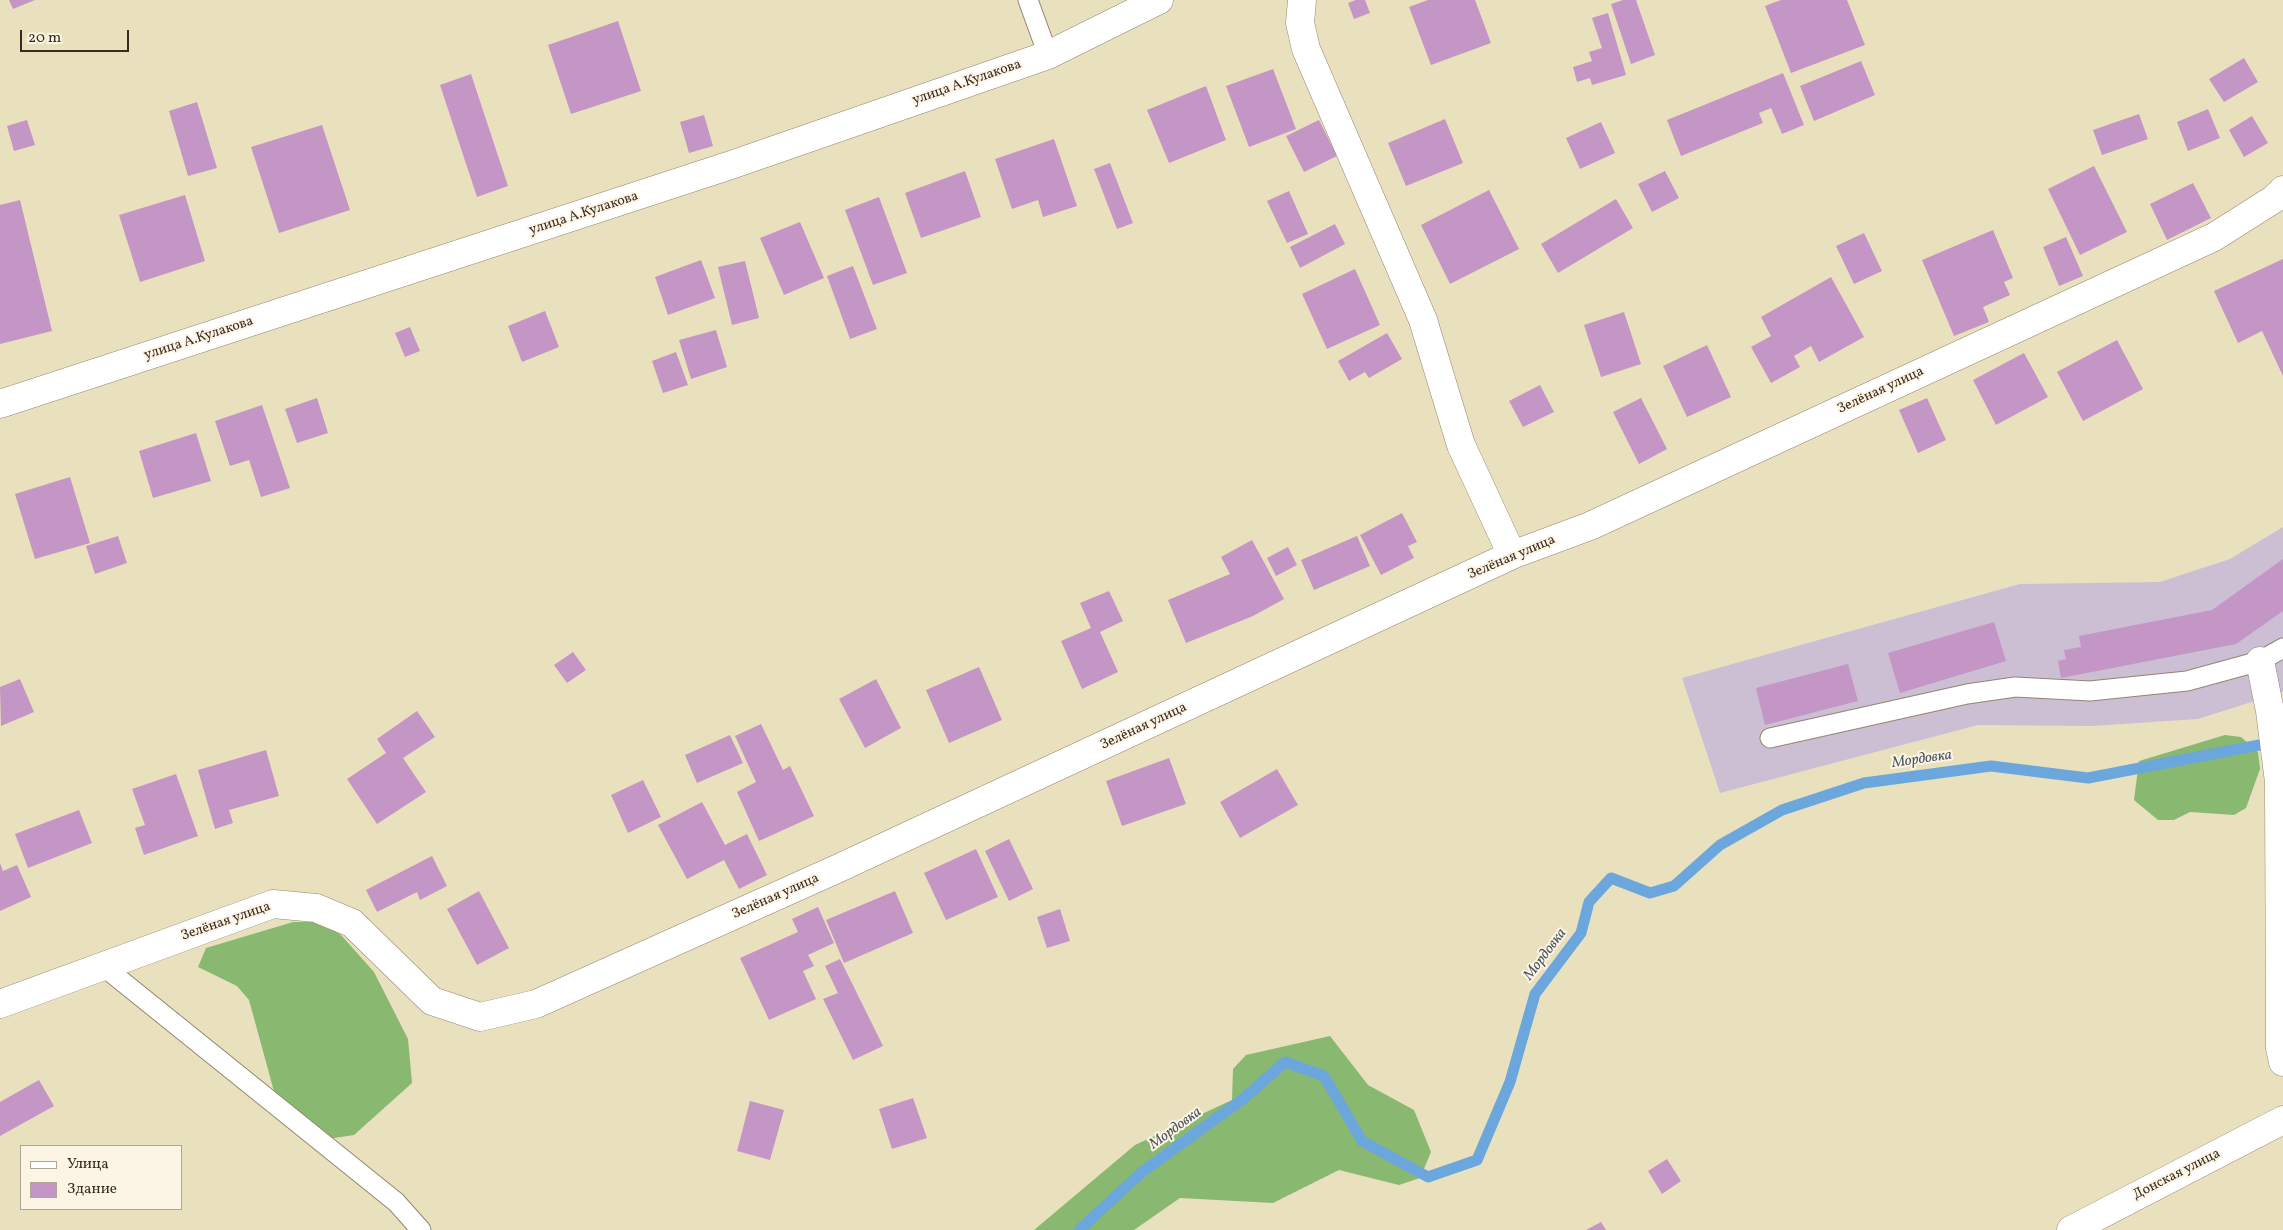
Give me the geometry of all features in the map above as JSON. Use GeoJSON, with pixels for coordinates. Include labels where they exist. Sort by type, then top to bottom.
{"type":"FeatureCollection","features":[{"type":"Feature","properties":{"kind":"street","name":"улица А.Кулакова"},"geometry":{"type":"LineString","coordinates":[[0,404],[731,165],[1048,55],[1159,0]]}},
{"type":"Feature","properties":{"kind":"street"},"geometry":{"type":"LineString","coordinates":[[1302,0],[1300,23],[1306,49],[1423,320],[1460,444],[1512,555]]}},
{"type":"Feature","properties":{"kind":"street","name":"Зелёная улица"},"geometry":{"type":"LineString","coordinates":[[0,1004],[273,904],[282,904],[316,908],[352,923],[432,1001],[480,1016],[536,1004],[848,864],[1512,555],[1590,526],[2214,237],[2274,199],[2283,190]]}},
{"type":"Feature","properties":{"kind":"street"},"geometry":{"type":"LineString","coordinates":[[2260,662],[2270,711],[2278,782],[2280,1048],[2283,1062]]}},
{"type":"Feature","properties":{"kind":"street","name":"Донская улица"},"geometry":{"type":"LineString","coordinates":[[2071,1230],[2283,1120]]}},
{"type":"Feature","properties":{"kind":"lane"},"geometry":{"type":"LineString","coordinates":[[1028,0],[1048,55]]}},
{"type":"Feature","properties":{"kind":"lane"},"geometry":{"type":"LineString","coordinates":[[1770,738],[2015,687],[2090,691],[2187,681],[2260,662],[2283,648]]}},
{"type":"Feature","properties":{"kind":"lane"},"geometry":{"type":"LineString","coordinates":[[103,966],[396,1202],[421,1230]]}},
{"type":"Feature","properties":{"kind":"shaded area"},"geometry":{"type":"Polygon","coordinates":[[[2283,527],[2283,692],[2198,719],[2092,726],[1978,725],[1720,793],[1682,678],[2020,584],[2160,582],[2230,559],[2283,527]]]}},
{"type":"Feature","properties":{"kind":"green space"},"geometry":{"type":"Polygon","coordinates":[[[2225,735],[2241,737],[2258,752],[2260,769],[2246,808],[2234,815],[2190,812],[2174,820],[2158,820],[2134,800],[2139,761],[2225,735]]]}},
{"type":"Feature","properties":{"kind":"green space"},"geometry":{"type":"Polygon","coordinates":[[[293,922],[321,922],[341,935],[374,972],[408,1039],[412,1083],[354,1135],[314,1141],[281,1117],[249,1000],[237,986],[198,967],[206,948],[293,922]]]}},
{"type":"Feature","properties":{"kind":"green space"},"geometry":{"type":"Polygon","coordinates":[[[1330,1036],[1368,1085],[1414,1110],[1431,1152],[1420,1178],[1399,1185],[1339,1170],[1273,1203],[1180,1198],[1134,1230],[1034,1230],[1135,1145],[1232,1100],[1233,1069],[1246,1055],[1330,1036]]]}},
{"type":"Feature","properties":{"kind":"building"},"geometry":{"type":"Polygon","coordinates":[[[9,0],[35,0],[13,9],[9,0]]]}},
{"type":"Feature","properties":{"kind":"building"},"geometry":{"type":"Polygon","coordinates":[[[1356,0],[1365,0],[1370,13],[1354,19],[1348,3],[1356,0]]]}},
{"type":"Feature","properties":{"kind":"building"},"geometry":{"type":"Polygon","coordinates":[[[1428,0],[1475,0],[1491,43],[1431,65],[1409,7],[1428,0]]]}},
{"type":"Feature","properties":{"kind":"building"},"geometry":{"type":"Polygon","coordinates":[[[1623,0],[1636,0],[1655,55],[1631,64],[1611,4],[1623,0]]]}},
{"type":"Feature","properties":{"kind":"building"},"geometry":{"type":"Polygon","coordinates":[[[1781,0],[1847,0],[1865,45],[1791,73],[1765,6],[1781,0]]]}},
{"type":"Feature","properties":{"kind":"building"},"geometry":{"type":"Polygon","coordinates":[[[1608,13],[1626,75],[1592,85],[1590,78],[1577,82],[1573,67],[1592,61],[1589,52],[1602,48],[1592,18],[1608,13]]]}},
{"type":"Feature","properties":{"kind":"building"},"geometry":{"type":"Polygon","coordinates":[[[618,21],[641,91],[571,114],[548,45],[618,21]]]}},
{"type":"Feature","properties":{"kind":"building"},"geometry":{"type":"Polygon","coordinates":[[[2244,58],[2258,82],[2224,102],[2209,79],[2244,58]]]}},
{"type":"Feature","properties":{"kind":"building"},"geometry":{"type":"Polygon","coordinates":[[[1861,61],[1875,95],[1814,121],[1800,86],[1861,61]]]}},
{"type":"Feature","properties":{"kind":"building"},"geometry":{"type":"Polygon","coordinates":[[[1273,69],[1296,129],[1249,147],[1226,86],[1273,69]]]}},
{"type":"Feature","properties":{"kind":"building"},"geometry":{"type":"Polygon","coordinates":[[[1783,73],[1804,125],[1782,134],[1771,108],[1759,113],[1763,123],[1681,156],[1667,120],[1783,73]]]}},
{"type":"Feature","properties":{"kind":"building"},"geometry":{"type":"Polygon","coordinates":[[[471,74],[508,186],[477,197],[440,85],[471,74]]]}},
{"type":"Feature","properties":{"kind":"building"},"geometry":{"type":"Polygon","coordinates":[[[1206,86],[1226,140],[1169,163],[1147,110],[1206,86]]]}},
{"type":"Feature","properties":{"kind":"building"},"geometry":{"type":"Polygon","coordinates":[[[197,102],[217,168],[188,176],[169,111],[197,102]]]}},
{"type":"Feature","properties":{"kind":"building"},"geometry":{"type":"Polygon","coordinates":[[[2208,109],[2220,138],[2188,151],[2177,122],[2208,109]]]}},
{"type":"Feature","properties":{"kind":"building"},"geometry":{"type":"Polygon","coordinates":[[[2139,114],[2148,139],[2102,155],[2093,130],[2139,114]]]}},
{"type":"Feature","properties":{"kind":"building"},"geometry":{"type":"Polygon","coordinates":[[[704,115],[713,146],[689,153],[680,122],[704,115]]]}},
{"type":"Feature","properties":{"kind":"building"},"geometry":{"type":"Polygon","coordinates":[[[2252,116],[2268,143],[2244,157],[2229,130],[2252,116]]]}},
{"type":"Feature","properties":{"kind":"building"},"geometry":{"type":"Polygon","coordinates":[[[1445,119],[1463,163],[1406,186],[1388,143],[1445,119]]]}},
{"type":"Feature","properties":{"kind":"building"},"geometry":{"type":"Polygon","coordinates":[[[27,120],[35,145],[14,151],[7,126],[27,120]]]}},
{"type":"Feature","properties":{"kind":"building"},"geometry":{"type":"Polygon","coordinates":[[[1319,120],[1337,156],[1304,172],[1286,136],[1319,120]]]}},
{"type":"Feature","properties":{"kind":"building"},"geometry":{"type":"Polygon","coordinates":[[[1601,122],[1615,153],[1580,169],[1566,138],[1601,122]]]}},
{"type":"Feature","properties":{"kind":"building"},"geometry":{"type":"Polygon","coordinates":[[[322,125],[350,210],[279,233],[251,147],[322,125]]]}},
{"type":"Feature","properties":{"kind":"building"},"geometry":{"type":"Polygon","coordinates":[[[1054,139],[1077,206],[1043,217],[1038,200],[1012,209],[995,159],[1054,139]]]}},
{"type":"Feature","properties":{"kind":"building"},"geometry":{"type":"Polygon","coordinates":[[[1110,163],[1133,223],[1117,229],[1094,169],[1110,163]]]}},
{"type":"Feature","properties":{"kind":"building"},"geometry":{"type":"Polygon","coordinates":[[[2094,166],[2127,232],[2080,255],[2048,189],[2094,166]]]}},
{"type":"Feature","properties":{"kind":"building"},"geometry":{"type":"Polygon","coordinates":[[[965,171],[981,217],[921,238],[905,193],[965,171]]]}},
{"type":"Feature","properties":{"kind":"building"},"geometry":{"type":"Polygon","coordinates":[[[1665,171],[1679,198],[1652,212],[1638,184],[1665,171]]]}},
{"type":"Feature","properties":{"kind":"building"},"geometry":{"type":"Polygon","coordinates":[[[2193,183],[2211,218],[2167,240],[2150,204],[2193,183]]]}},
{"type":"Feature","properties":{"kind":"building"},"geometry":{"type":"Polygon","coordinates":[[[1489,190],[1519,249],[1450,284],[1421,225],[1489,190]]]}},
{"type":"Feature","properties":{"kind":"building"},"geometry":{"type":"Polygon","coordinates":[[[1289,191],[1308,234],[1287,243],[1267,201],[1289,191]]]}},
{"type":"Feature","properties":{"kind":"building"},"geometry":{"type":"Polygon","coordinates":[[[185,195],[205,261],[140,282],[119,215],[185,195]]]}},
{"type":"Feature","properties":{"kind":"building"},"geometry":{"type":"Polygon","coordinates":[[[879,197],[907,273],[873,285],[845,210],[879,197]]]}},
{"type":"Feature","properties":{"kind":"building"},"geometry":{"type":"Polygon","coordinates":[[[1616,199],[1633,228],[1558,273],[1541,244],[1616,199]]]}},
{"type":"Feature","properties":{"kind":"building"},"geometry":{"type":"Polygon","coordinates":[[[20,200],[52,331],[0,344],[0,205],[20,200]]]}},
{"type":"Feature","properties":{"kind":"building"},"geometry":{"type":"Polygon","coordinates":[[[800,222],[824,278],[784,295],[760,238],[800,222]]]}},
{"type":"Feature","properties":{"kind":"building"},"geometry":{"type":"Polygon","coordinates":[[[1335,224],[1345,244],[1300,268],[1290,247],[1335,224]]]}},
{"type":"Feature","properties":{"kind":"building"},"geometry":{"type":"Polygon","coordinates":[[[1993,230],[2013,278],[2004,282],[2010,295],[1983,307],[1989,322],[1954,336],[1922,260],[1993,230]]]}},
{"type":"Feature","properties":{"kind":"building"},"geometry":{"type":"Polygon","coordinates":[[[1864,233],[1882,271],[1854,284],[1836,246],[1864,233]]]}},
{"type":"Feature","properties":{"kind":"building"},"geometry":{"type":"Polygon","coordinates":[[[2066,237],[2083,276],[2059,286],[2043,247],[2066,237]]]}},
{"type":"Feature","properties":{"kind":"building"},"geometry":{"type":"Polygon","coordinates":[[[2283,259],[2283,376],[2262,331],[2238,343],[2214,291],[2283,259]]]}},
{"type":"Feature","properties":{"kind":"building"},"geometry":{"type":"Polygon","coordinates":[[[701,260],[715,298],[668,315],[655,277],[701,260]]]}},
{"type":"Feature","properties":{"kind":"building"},"geometry":{"type":"Polygon","coordinates":[[[745,261],[759,318],[732,325],[718,267],[745,261]]]}},
{"type":"Feature","properties":{"kind":"building"},"geometry":{"type":"Polygon","coordinates":[[[853,266],[877,329],[850,339],[827,276],[853,266]]]}},
{"type":"Feature","properties":{"kind":"building"},"geometry":{"type":"Polygon","coordinates":[[[1355,269],[1380,325],[1327,349],[1302,294],[1355,269]]]}},
{"type":"Feature","properties":{"kind":"building"},"geometry":{"type":"Polygon","coordinates":[[[1831,277],[1864,337],[1819,362],[1811,346],[1794,356],[1800,367],[1771,383],[1751,347],[1771,336],[1761,317],[1831,277]]]}},
{"type":"Feature","properties":{"kind":"building"},"geometry":{"type":"Polygon","coordinates":[[[545,311],[559,347],[522,362],[508,326],[545,311]]]}},
{"type":"Feature","properties":{"kind":"building"},"geometry":{"type":"Polygon","coordinates":[[[1624,312],[1641,364],[1601,377],[1584,325],[1624,312]]]}},
{"type":"Feature","properties":{"kind":"building"},"geometry":{"type":"Polygon","coordinates":[[[410,327],[420,351],[405,357],[395,333],[410,327]]]}},
{"type":"Feature","properties":{"kind":"building"},"geometry":{"type":"Polygon","coordinates":[[[716,330],[727,367],[691,379],[679,340],[716,330]]]}},
{"type":"Feature","properties":{"kind":"building"},"geometry":{"type":"Polygon","coordinates":[[[1387,333],[1402,359],[1369,378],[1365,372],[1349,381],[1338,361],[1387,333]]]}},
{"type":"Feature","properties":{"kind":"building"},"geometry":{"type":"Polygon","coordinates":[[[2117,340],[2143,389],[2083,421],[2057,372],[2117,340]]]}},
{"type":"Feature","properties":{"kind":"building"},"geometry":{"type":"Polygon","coordinates":[[[1707,345],[1731,397],[1687,417],[1663,366],[1707,345]]]}},
{"type":"Feature","properties":{"kind":"building"},"geometry":{"type":"Polygon","coordinates":[[[676,352],[688,385],[663,393],[652,361],[676,352]]]}},
{"type":"Feature","properties":{"kind":"building"},"geometry":{"type":"Polygon","coordinates":[[[2024,353],[2048,397],[1996,425],[1973,380],[2024,353]]]}},
{"type":"Feature","properties":{"kind":"building"},"geometry":{"type":"Polygon","coordinates":[[[1540,385],[1554,412],[1523,427],[1509,401],[1540,385]]]}},
{"type":"Feature","properties":{"kind":"building"},"geometry":{"type":"Polygon","coordinates":[[[317,398],[328,433],[297,443],[285,409],[317,398]]]}},
{"type":"Feature","properties":{"kind":"building"},"geometry":{"type":"Polygon","coordinates":[[[1641,398],[1667,449],[1639,464],[1613,412],[1641,398]]]}},
{"type":"Feature","properties":{"kind":"building"},"geometry":{"type":"Polygon","coordinates":[[[1927,398],[1946,440],[1918,453],[1899,410],[1927,398]]]}},
{"type":"Feature","properties":{"kind":"building"},"geometry":{"type":"Polygon","coordinates":[[[262,405],[290,488],[261,497],[249,460],[230,466],[215,421],[262,405]]]}},
{"type":"Feature","properties":{"kind":"building"},"geometry":{"type":"Polygon","coordinates":[[[196,433],[211,481],[153,498],[139,451],[196,433]]]}},
{"type":"Feature","properties":{"kind":"building"},"geometry":{"type":"Polygon","coordinates":[[[70,477],[90,543],[35,559],[15,494],[70,477]]]}},
{"type":"Feature","properties":{"kind":"building"},"geometry":{"type":"Polygon","coordinates":[[[1402,513],[1417,542],[1408,546],[1414,558],[1381,575],[1360,535],[1402,513]]]}},
{"type":"Feature","properties":{"kind":"building"},"geometry":{"type":"Polygon","coordinates":[[[118,536],[127,563],[95,574],[86,546],[118,536]]]}},
{"type":"Feature","properties":{"kind":"building"},"geometry":{"type":"Polygon","coordinates":[[[1357,536],[1370,566],[1314,590],[1301,560],[1357,536]]]}},
{"type":"Feature","properties":{"kind":"building"},"geometry":{"type":"Polygon","coordinates":[[[1252,540],[1284,599],[1253,616],[1186,643],[1168,600],[1230,574],[1221,557],[1252,540]]]}},
{"type":"Feature","properties":{"kind":"building"},"geometry":{"type":"Polygon","coordinates":[[[1288,547],[1297,565],[1276,576],[1267,558],[1288,547]]]}},
{"type":"Feature","properties":{"kind":"building"},"geometry":{"type":"Polygon","coordinates":[[[2283,559],[2283,611],[2236,644],[2061,678],[2058,661],[2066,659],[2064,650],[2081,647],[2079,636],[2212,610],[2283,559]]]}},
{"type":"Feature","properties":{"kind":"building"},"geometry":{"type":"Polygon","coordinates":[[[1109,591],[1123,621],[1100,632],[1118,672],[1082,689],[1061,641],[1091,628],[1080,603],[1109,591]]]}},
{"type":"Feature","properties":{"kind":"building"},"geometry":{"type":"Polygon","coordinates":[[[1994,622],[2006,661],[1900,693],[1888,653],[1994,622]]]}},
{"type":"Feature","properties":{"kind":"building"},"geometry":{"type":"Polygon","coordinates":[[[573,652],[586,670],[567,683],[554,665],[573,652]]]}},
{"type":"Feature","properties":{"kind":"building"},"geometry":{"type":"Polygon","coordinates":[[[1848,664],[1858,701],[1765,725],[1756,688],[1848,664]]]}},
{"type":"Feature","properties":{"kind":"building"},"geometry":{"type":"Polygon","coordinates":[[[979,667],[1002,720],[949,743],[926,690],[979,667]]]}},
{"type":"Feature","properties":{"kind":"building"},"geometry":{"type":"Polygon","coordinates":[[[20,679],[34,712],[1,726],[0,687],[20,679]]]}},
{"type":"Feature","properties":{"kind":"building"},"geometry":{"type":"Polygon","coordinates":[[[876,679],[901,728],[865,748],[839,699],[876,679]]]}},
{"type":"Feature","properties":{"kind":"building"},"geometry":{"type":"Polygon","coordinates":[[[417,711],[435,737],[403,758],[426,792],[377,824],[347,779],[386,753],[377,739],[417,711]]]}},
{"type":"Feature","properties":{"kind":"building"},"geometry":{"type":"Polygon","coordinates":[[[761,724],[783,770],[790,766],[814,816],[759,841],[737,792],[756,782],[735,736],[761,724]]]}},
{"type":"Feature","properties":{"kind":"building"},"geometry":{"type":"Polygon","coordinates":[[[730,735],[743,763],[697,783],[685,755],[730,735]]]}},
{"type":"Feature","properties":{"kind":"building"},"geometry":{"type":"Polygon","coordinates":[[[266,750],[279,796],[229,810],[233,823],[215,829],[198,770],[266,750]]]}},
{"type":"Feature","properties":{"kind":"building"},"geometry":{"type":"Polygon","coordinates":[[[1169,758],[1186,804],[1122,826],[1106,781],[1169,758]]]}},
{"type":"Feature","properties":{"kind":"building"},"geometry":{"type":"Polygon","coordinates":[[[1277,769],[1298,805],[1240,838],[1220,802],[1277,769]]]}},
{"type":"Feature","properties":{"kind":"building"},"geometry":{"type":"Polygon","coordinates":[[[176,774],[198,836],[144,855],[135,828],[145,825],[132,789],[176,774]]]}},
{"type":"Feature","properties":{"kind":"building"},"geometry":{"type":"Polygon","coordinates":[[[643,780],[661,817],[628,833],[611,795],[643,780]]]}},
{"type":"Feature","properties":{"kind":"building"},"geometry":{"type":"Polygon","coordinates":[[[702,802],[725,845],[747,834],[767,875],[739,889],[724,860],[687,879],[658,825],[702,802]]]}},
{"type":"Feature","properties":{"kind":"building"},"geometry":{"type":"Polygon","coordinates":[[[79,810],[92,843],[28,868],[15,834],[79,810]]]}},
{"type":"Feature","properties":{"kind":"building"},"geometry":{"type":"Polygon","coordinates":[[[1009,839],[1033,889],[1009,901],[985,851],[1009,839]]]}},
{"type":"Feature","properties":{"kind":"building"},"geometry":{"type":"Polygon","coordinates":[[[976,849],[998,897],[946,920],[924,873],[976,849]]]}},
{"type":"Feature","properties":{"kind":"building"},"geometry":{"type":"Polygon","coordinates":[[[432,856],[447,886],[420,900],[417,892],[377,912],[366,890],[432,856]]]}},
{"type":"Feature","properties":{"kind":"building"},"geometry":{"type":"Polygon","coordinates":[[[0,863],[3,871],[17,865],[31,897],[0,911],[0,863]]]}},
{"type":"Feature","properties":{"kind":"building"},"geometry":{"type":"Polygon","coordinates":[[[479,891],[509,948],[477,965],[447,909],[479,891]]]}},
{"type":"Feature","properties":{"kind":"building"},"geometry":{"type":"Polygon","coordinates":[[[895,891],[913,933],[844,963],[826,920],[895,891]]]}},
{"type":"Feature","properties":{"kind":"building"},"geometry":{"type":"Polygon","coordinates":[[[818,907],[834,943],[808,955],[814,966],[803,971],[816,999],[769,1020],[740,958],[798,932],[792,919],[818,907]]]}},
{"type":"Feature","properties":{"kind":"building"},"geometry":{"type":"Polygon","coordinates":[[[1060,909],[1070,941],[1047,948],[1037,917],[1060,909]]]}},
{"type":"Feature","properties":{"kind":"building"},"geometry":{"type":"Polygon","coordinates":[[[840,959],[883,1046],[853,1060],[823,999],[838,993],[825,966],[840,959]]]}},
{"type":"Feature","properties":{"kind":"building"},"geometry":{"type":"Polygon","coordinates":[[[39,1080],[54,1106],[0,1136],[0,1102],[39,1080]]]}},
{"type":"Feature","properties":{"kind":"building"},"geometry":{"type":"Polygon","coordinates":[[[913,1098],[927,1138],[892,1149],[879,1109],[913,1098]]]}},
{"type":"Feature","properties":{"kind":"building"},"geometry":{"type":"Polygon","coordinates":[[[750,1101],[784,1110],[770,1160],[737,1151],[750,1101]]]}},
{"type":"Feature","properties":{"kind":"building"},"geometry":{"type":"Polygon","coordinates":[[[1667,1159],[1681,1181],[1662,1194],[1648,1171],[1667,1159]]]}},
{"type":"Feature","properties":{"kind":"building"},"geometry":{"type":"Polygon","coordinates":[[[1601,1222],[1606,1230],[1586,1230],[1601,1222]]]}},
{"type":"Feature","properties":{"kind":"waterway","name":"Мордовка"},"geometry":{"type":"LineString","coordinates":[[1079,1230],[1142,1172],[1243,1099],[1285,1062],[1324,1076],[1362,1141],[1428,1177],[1477,1160],[1510,1082],[1535,994],[1581,933],[1589,902],[1611,878],[1650,893],[1674,886],[1720,845],[1782,810],[1864,783],[1991,766],[2088,778],[2275,742]]}}]}
